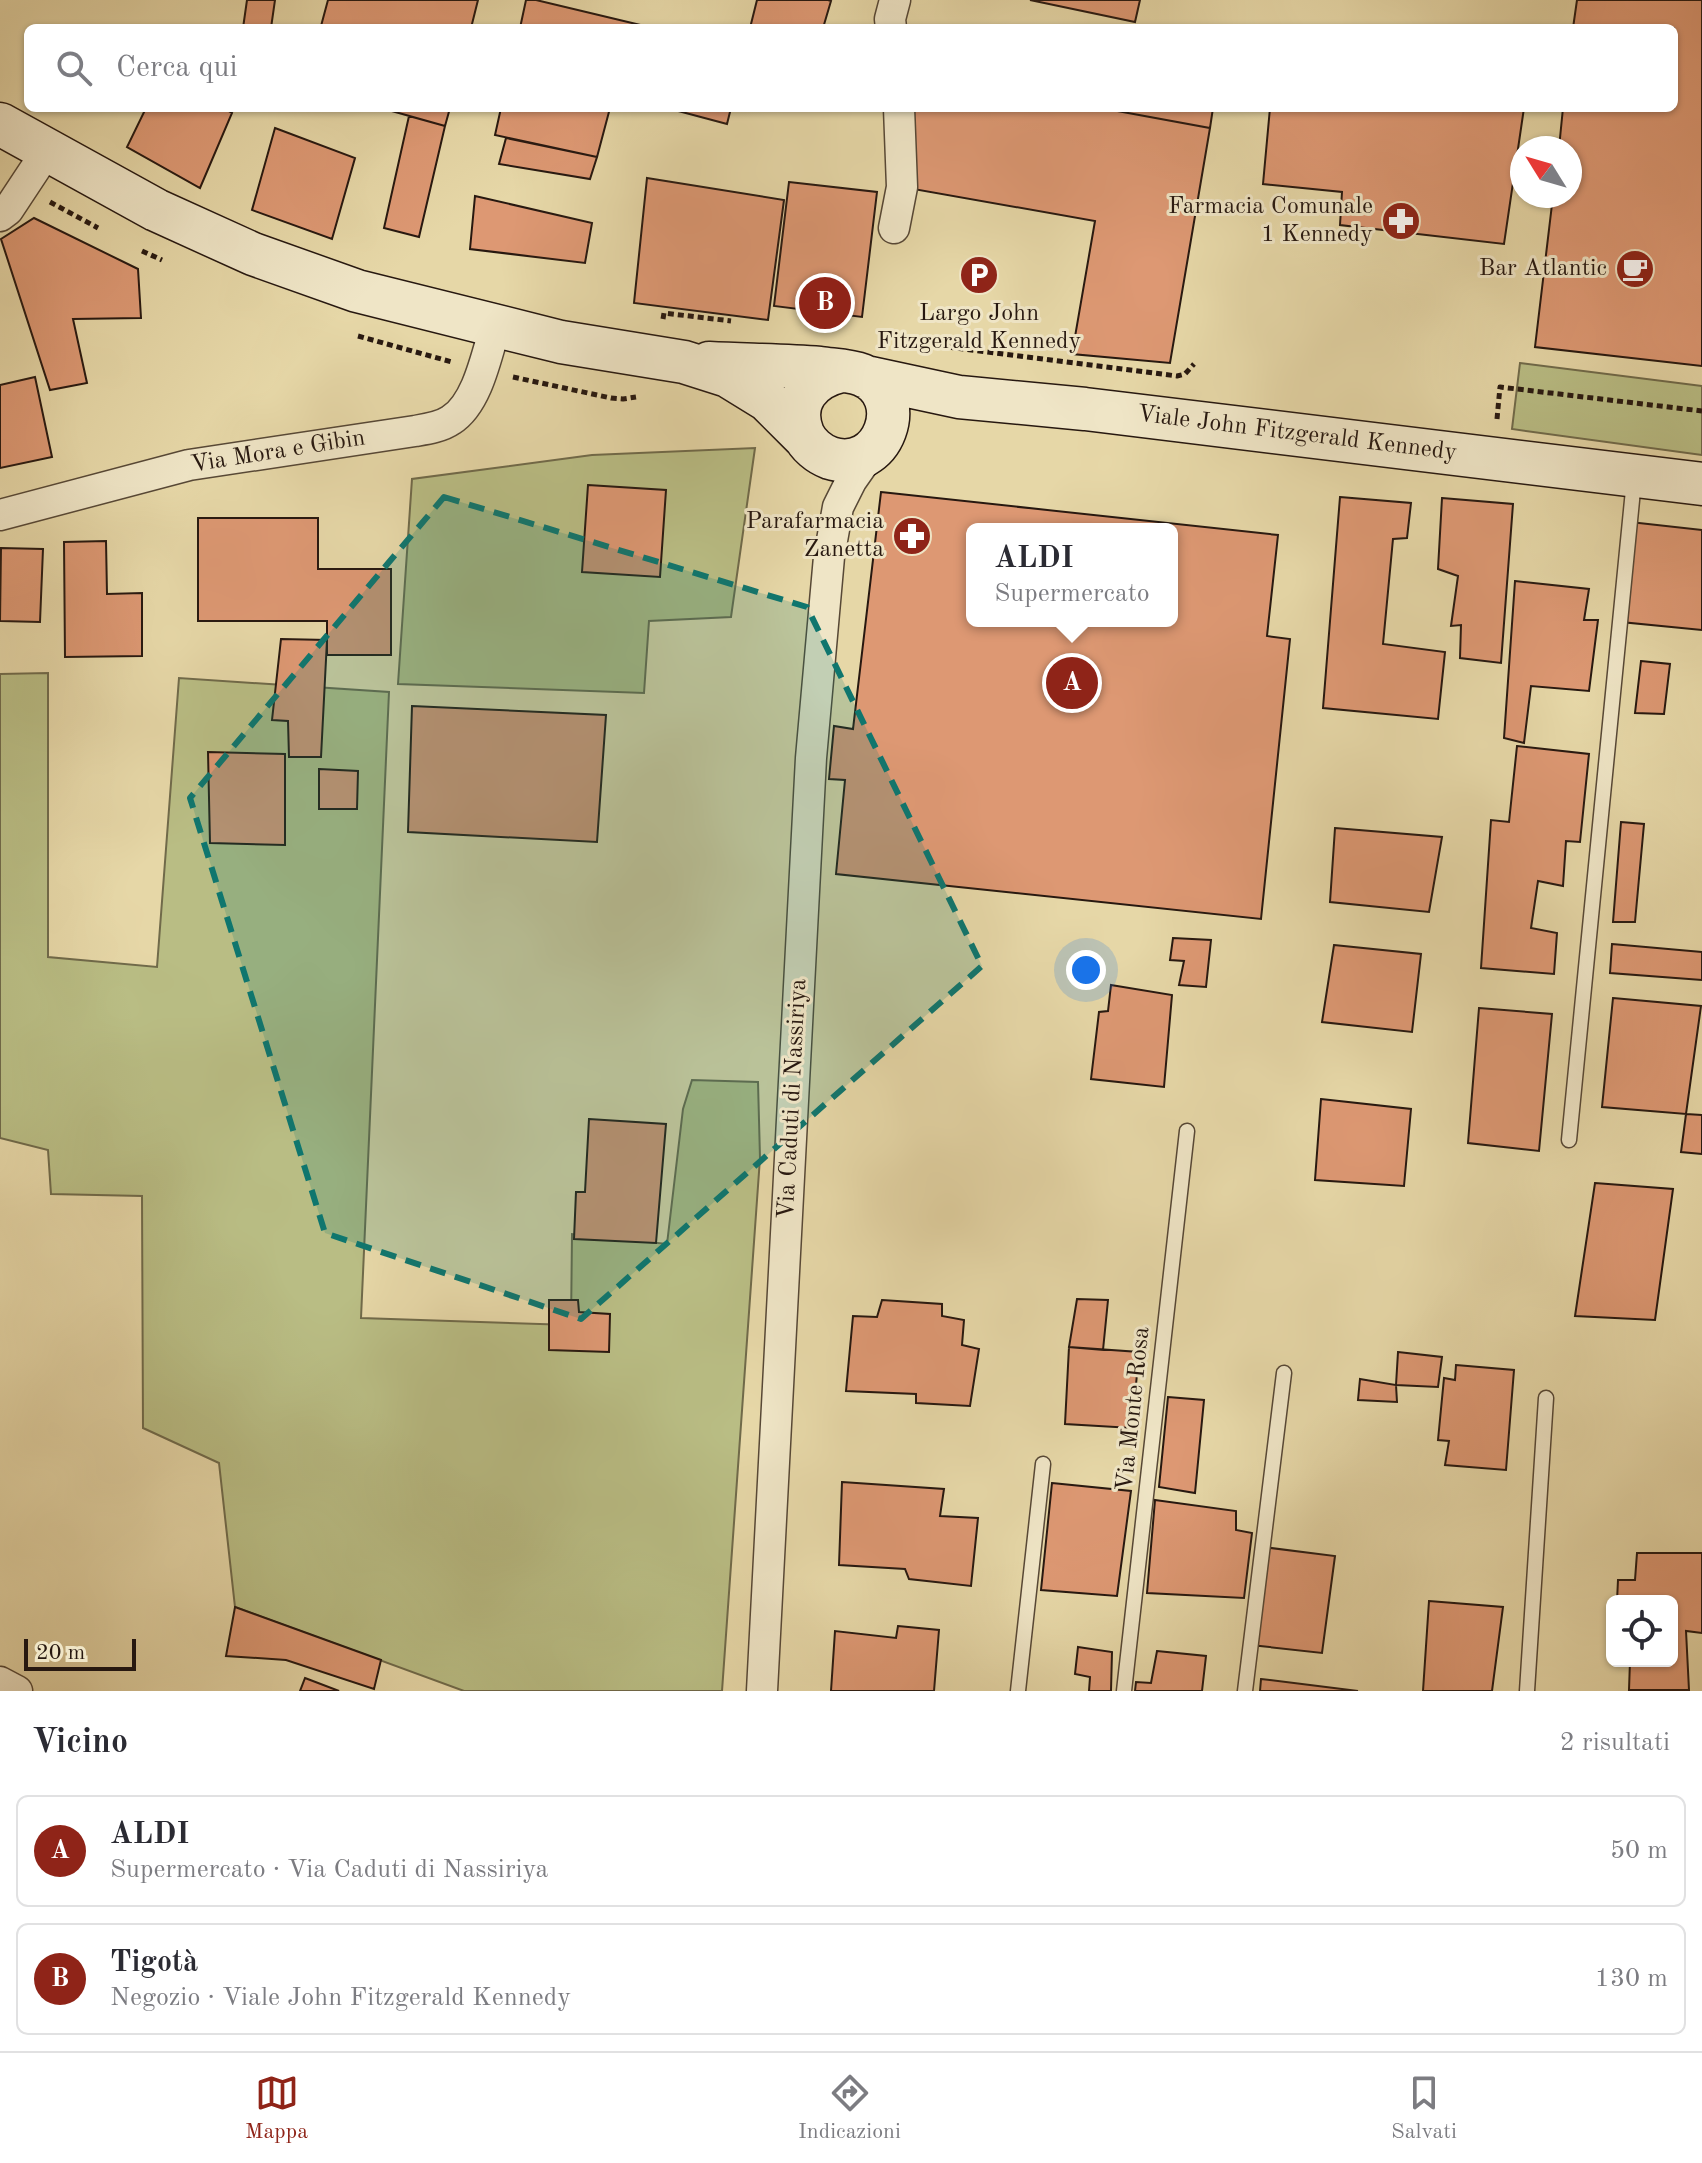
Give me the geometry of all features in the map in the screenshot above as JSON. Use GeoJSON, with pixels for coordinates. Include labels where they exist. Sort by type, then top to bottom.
{"type":"FeatureCollection","features":[{"type":"Feature","properties":{"kind":"main road","name":"Viale John Fitzgerald Kennedy"},"geometry":{"type":"LineString","coordinates":[[0,124],[156,210],[253,254],[357,291],[561,342],[684,362],[783,365],[854,374],[959,397],[998,399],[1702,484]]}},
{"type":"Feature","properties":{"kind":"main road","name":"Viale John Fitzgerald Kennedy"},"geometry":{"type":"LineString","coordinates":[[684,362],[728,376],[767,400],[821,454],[834,459],[860,457],[908,418],[959,397]]}},
{"type":"Feature","properties":{"kind":"main road"},"geometry":{"type":"LineString","coordinates":[[808,441],[800,423],[800,408],[805,393],[814,382],[827,374],[854,374],[878,386],[885,398],[889,412],[887,426],[877,445]]}},
{"type":"Feature","properties":{"kind":"street"},"geometry":{"type":"LineString","coordinates":[[891,24],[895,0]]}},
{"type":"Feature","properties":{"kind":"street"},"geometry":{"type":"LineString","coordinates":[[894,228],[902,187],[899,112]]}},
{"type":"Feature","properties":{"kind":"street"},"geometry":{"type":"LineString","coordinates":[[0,216],[8,210],[47,151]]}},
{"type":"Feature","properties":{"kind":"street","name":"Via Mora e Gibin"},"geometry":{"type":"LineString","coordinates":[[0,515],[189,465],[415,431],[449,421],[468,402],[496,324]]}},
{"type":"Feature","properties":{"kind":"street"},"geometry":{"type":"LineString","coordinates":[[808,441],[831,483],[838,507]]}},
{"type":"Feature","properties":{"kind":"street","name":"Via Caduti di Nassiriya"},"geometry":{"type":"LineString","coordinates":[[762,1691],[811,758],[829,557],[838,507],[851,481],[877,445]]}},
{"type":"Feature","properties":{"kind":"street"},"geometry":{"type":"LineString","coordinates":[[0,1682],[17,1691]]}},
{"type":"Feature","properties":{"kind":"lane"},"geometry":{"type":"LineString","coordinates":[[1569,1140],[1635,476]]}},
{"type":"Feature","properties":{"kind":"lane","name":"Via Monte Rosa"},"geometry":{"type":"LineString","coordinates":[[1124,1691],[1187,1131]]}},
{"type":"Feature","properties":{"kind":"lane"},"geometry":{"type":"LineString","coordinates":[[1245,1691],[1284,1373]]}},
{"type":"Feature","properties":{"kind":"lane"},"geometry":{"type":"LineString","coordinates":[[1527,1691],[1546,1398]]}},
{"type":"Feature","properties":{"kind":"lane"},"geometry":{"type":"LineString","coordinates":[[1018,1691],[1043,1464]]}},
{"type":"Feature","properties":{"kind":"path"},"geometry":{"type":"LineString","coordinates":[[1493,457],[1500,387],[1702,411]]}},
{"type":"Feature","properties":{"kind":"highlighted area"},"geometry":{"type":"Polygon","coordinates":[[[444,497],[807,607],[982,966],[581,1319],[325,1233],[190,798],[444,497]]]}},
{"type":"Feature","properties":{"kind":"green space"},"geometry":{"type":"Polygon","coordinates":[[[1520,363],[1702,386],[1702,455],[1512,429],[1520,363]]]}},
{"type":"Feature","properties":{"kind":"green space"},"geometry":{"type":"Polygon","coordinates":[[[755,448],[731,617],[649,621],[644,693],[398,684],[412,479],[592,455],[755,448]]]}},
{"type":"Feature","properties":{"kind":"green space"},"geometry":{"type":"Polygon","coordinates":[[[48,673],[48,957],[157,967],[179,678],[389,692],[361,1318],[571,1325],[572,1234],[667,1244],[683,1109],[692,1080],[758,1082],[760,1158],[722,1691],[464,1691],[235,1607],[219,1463],[143,1428],[142,1196],[51,1194],[48,1150],[0,1138],[0,674],[48,673]]]}},
{"type":"Feature","properties":{"kind":"building"},"geometry":{"type":"Polygon","coordinates":[[[247,0],[275,0],[272,24],[244,24],[247,0]]]}},
{"type":"Feature","properties":{"kind":"building"},"geometry":{"type":"Polygon","coordinates":[[[328,0],[478,0],[472,24],[322,24],[328,0]]]}},
{"type":"Feature","properties":{"kind":"building"},"geometry":{"type":"Polygon","coordinates":[[[526,0],[536,0],[636,24],[521,24],[526,0]]]}},
{"type":"Feature","properties":{"kind":"building"},"geometry":{"type":"Polygon","coordinates":[[[757,0],[831,1],[824,24],[751,24],[757,0]]]}},
{"type":"Feature","properties":{"kind":"building"},"geometry":{"type":"Polygon","coordinates":[[[1030,0],[1140,0],[1135,22],[1030,0]]]}},
{"type":"Feature","properties":{"kind":"building"},"geometry":{"type":"Polygon","coordinates":[[[1577,0],[1702,0],[1702,366],[1535,347],[1552,208],[1582,208],[1582,136],[1560,136],[1563,112],[1678,112],[1678,24],[1574,24],[1577,0]]]}},
{"type":"Feature","properties":{"kind":"building"},"geometry":{"type":"Polygon","coordinates":[[[144,112],[232,113],[200,188],[127,147],[144,112]]]}},
{"type":"Feature","properties":{"kind":"building"},"geometry":{"type":"Polygon","coordinates":[[[395,112],[449,112],[445,126],[395,112]]]}},
{"type":"Feature","properties":{"kind":"building"},"geometry":{"type":"Polygon","coordinates":[[[500,112],[609,112],[597,157],[495,135],[500,112]]]}},
{"type":"Feature","properties":{"kind":"building"},"geometry":{"type":"Polygon","coordinates":[[[682,112],[730,112],[727,124],[682,112]]]}},
{"type":"Feature","properties":{"kind":"building"},"geometry":{"type":"Polygon","coordinates":[[[899,112],[1123,112],[1210,128],[1170,363],[1072,354],[1095,221],[902,187],[899,112]]]}},
{"type":"Feature","properties":{"kind":"building"},"geometry":{"type":"Polygon","coordinates":[[[1123,112],[1212,112],[1210,128],[1123,112]]]}},
{"type":"Feature","properties":{"kind":"building"},"geometry":{"type":"Polygon","coordinates":[[[1270,112],[1523,112],[1520,136],[1510,136],[1510,203],[1504,244],[1340,225],[1342,192],[1263,184],[1270,112]]]}},
{"type":"Feature","properties":{"kind":"building"},"geometry":{"type":"Polygon","coordinates":[[[409,116],[445,126],[419,237],[384,228],[409,116]]]}},
{"type":"Feature","properties":{"kind":"building"},"geometry":{"type":"Polygon","coordinates":[[[275,128],[355,158],[332,239],[252,210],[275,128]]]}},
{"type":"Feature","properties":{"kind":"building"},"geometry":{"type":"Polygon","coordinates":[[[506,138],[597,157],[590,179],[499,164],[506,138]]]}},
{"type":"Feature","properties":{"kind":"building"},"geometry":{"type":"Polygon","coordinates":[[[647,178],[784,200],[768,320],[634,303],[647,178]]]}},
{"type":"Feature","properties":{"kind":"building"},"geometry":{"type":"Polygon","coordinates":[[[789,182],[877,192],[862,317],[774,306],[789,182]]]}},
{"type":"Feature","properties":{"kind":"building"},"geometry":{"type":"Polygon","coordinates":[[[475,196],[592,223],[585,263],[470,249],[475,196]]]}},
{"type":"Feature","properties":{"kind":"building"},"geometry":{"type":"Polygon","coordinates":[[[34,218],[138,269],[141,318],[73,319],[87,383],[50,390],[1,239],[34,218]]]}},
{"type":"Feature","properties":{"kind":"building"},"geometry":{"type":"Polygon","coordinates":[[[35,377],[52,457],[0,468],[0,385],[35,377]]]}},
{"type":"Feature","properties":{"kind":"building"},"geometry":{"type":"Polygon","coordinates":[[[588,485],[666,490],[660,577],[582,572],[588,485]]]}},
{"type":"Feature","properties":{"kind":"building"},"geometry":{"type":"Polygon","coordinates":[[[881,492],[1167,523],[966,523],[966,627],[1178,627],[1178,524],[1278,535],[1267,636],[1290,639],[1261,919],[836,874],[845,780],[829,779],[834,726],[853,729],[881,492]]]}},
{"type":"Feature","properties":{"kind":"building"},"geometry":{"type":"Polygon","coordinates":[[[1340,497],[1411,503],[1407,538],[1393,539],[1383,644],[1445,652],[1438,719],[1323,708],[1340,497]]]}},
{"type":"Feature","properties":{"kind":"building"},"geometry":{"type":"Polygon","coordinates":[[[1442,498],[1513,504],[1501,663],[1460,658],[1461,625],[1451,626],[1458,576],[1438,569],[1442,498]]]}},
{"type":"Feature","properties":{"kind":"building"},"geometry":{"type":"Polygon","coordinates":[[[198,518],[318,518],[318,569],[391,569],[391,655],[327,655],[327,621],[198,621],[198,518]]]}},
{"type":"Feature","properties":{"kind":"building"},"geometry":{"type":"Polygon","coordinates":[[[1630,522],[1702,530],[1702,630],[1621,622],[1630,522]]]}},
{"type":"Feature","properties":{"kind":"building"},"geometry":{"type":"Polygon","coordinates":[[[106,541],[107,594],[142,593],[142,656],[65,657],[64,542],[106,541]]]}},
{"type":"Feature","properties":{"kind":"building"},"geometry":{"type":"Polygon","coordinates":[[[1,548],[43,549],[40,622],[0,621],[1,548]]]}},
{"type":"Feature","properties":{"kind":"building"},"geometry":{"type":"Polygon","coordinates":[[[1515,581],[1589,589],[1584,620],[1598,620],[1589,691],[1531,686],[1524,743],[1504,738],[1515,581]]]}},
{"type":"Feature","properties":{"kind":"building"},"geometry":{"type":"Polygon","coordinates":[[[281,639],[327,640],[321,757],[289,757],[288,721],[272,720],[281,639]]]}},
{"type":"Feature","properties":{"kind":"building"},"geometry":{"type":"Polygon","coordinates":[[[1641,661],[1670,664],[1664,714],[1635,713],[1641,661]]]}},
{"type":"Feature","properties":{"kind":"building"},"geometry":{"type":"Polygon","coordinates":[[[412,706],[606,715],[597,842],[408,832],[412,706]]]}},
{"type":"Feature","properties":{"kind":"building"},"geometry":{"type":"Polygon","coordinates":[[[1517,746],[1589,754],[1580,842],[1566,841],[1563,886],[1538,881],[1531,928],[1557,933],[1554,974],[1481,968],[1491,820],[1509,822],[1517,746]]]}},
{"type":"Feature","properties":{"kind":"building"},"geometry":{"type":"Polygon","coordinates":[[[208,752],[285,754],[285,845],[210,843],[208,752]]]}},
{"type":"Feature","properties":{"kind":"building"},"geometry":{"type":"Polygon","coordinates":[[[319,769],[358,771],[357,809],[319,809],[319,769]]]}},
{"type":"Feature","properties":{"kind":"building"},"geometry":{"type":"Polygon","coordinates":[[[1621,822],[1644,824],[1635,922],[1613,922],[1621,822]]]}},
{"type":"Feature","properties":{"kind":"building"},"geometry":{"type":"Polygon","coordinates":[[[1335,828],[1442,837],[1429,912],[1330,902],[1335,828]]]}},
{"type":"Feature","properties":{"kind":"building"},"geometry":{"type":"Polygon","coordinates":[[[1173,938],[1211,940],[1206,987],[1179,985],[1184,961],[1170,960],[1173,938]]]}},
{"type":"Feature","properties":{"kind":"building"},"geometry":{"type":"Polygon","coordinates":[[[1612,944],[1702,952],[1702,980],[1610,973],[1612,944]]]}},
{"type":"Feature","properties":{"kind":"building"},"geometry":{"type":"Polygon","coordinates":[[[1334,945],[1421,954],[1412,1032],[1322,1022],[1334,945]]]}},
{"type":"Feature","properties":{"kind":"building"},"geometry":{"type":"Polygon","coordinates":[[[1111,985],[1172,995],[1164,1087],[1091,1079],[1099,1012],[1108,1011],[1111,985]]]}},
{"type":"Feature","properties":{"kind":"building"},"geometry":{"type":"Polygon","coordinates":[[[1613,998],[1701,1006],[1686,1114],[1602,1107],[1613,998]]]}},
{"type":"Feature","properties":{"kind":"building"},"geometry":{"type":"Polygon","coordinates":[[[1479,1008],[1552,1014],[1539,1151],[1468,1143],[1479,1008]]]}},
{"type":"Feature","properties":{"kind":"building"},"geometry":{"type":"Polygon","coordinates":[[[1321,1099],[1411,1109],[1404,1186],[1315,1180],[1321,1099]]]}},
{"type":"Feature","properties":{"kind":"building"},"geometry":{"type":"Polygon","coordinates":[[[1686,1114],[1702,1115],[1702,1154],[1681,1152],[1686,1114]]]}},
{"type":"Feature","properties":{"kind":"building"},"geometry":{"type":"Polygon","coordinates":[[[589,1119],[666,1124],[656,1243],[574,1239],[576,1192],[585,1192],[589,1119]]]}},
{"type":"Feature","properties":{"kind":"building"},"geometry":{"type":"Polygon","coordinates":[[[1595,1183],[1673,1189],[1655,1320],[1575,1316],[1595,1183]]]}},
{"type":"Feature","properties":{"kind":"building"},"geometry":{"type":"Polygon","coordinates":[[[1077,1299],[1108,1300],[1103,1350],[1069,1347],[1077,1299]]]}},
{"type":"Feature","properties":{"kind":"building"},"geometry":{"type":"Polygon","coordinates":[[[549,1300],[578,1300],[579,1312],[610,1314],[609,1352],[549,1350],[549,1300]]]}},
{"type":"Feature","properties":{"kind":"building"},"geometry":{"type":"Polygon","coordinates":[[[882,1300],[942,1304],[942,1316],[964,1320],[962,1345],[979,1349],[970,1406],[916,1403],[916,1394],[846,1391],[853,1316],[877,1317],[882,1300]]]}},
{"type":"Feature","properties":{"kind":"building"},"geometry":{"type":"Polygon","coordinates":[[[1069,1347],[1139,1352],[1132,1428],[1065,1424],[1069,1347]]]}},
{"type":"Feature","properties":{"kind":"building"},"geometry":{"type":"Polygon","coordinates":[[[1398,1352],[1442,1357],[1438,1387],[1396,1385],[1398,1352]]]}},
{"type":"Feature","properties":{"kind":"building"},"geometry":{"type":"Polygon","coordinates":[[[1456,1365],[1514,1370],[1506,1470],[1445,1465],[1449,1441],[1438,1440],[1444,1378],[1455,1380],[1456,1365]]]}},
{"type":"Feature","properties":{"kind":"building"},"geometry":{"type":"Polygon","coordinates":[[[1360,1379],[1396,1385],[1397,1402],[1358,1400],[1360,1379]]]}},
{"type":"Feature","properties":{"kind":"building"},"geometry":{"type":"Polygon","coordinates":[[[1168,1397],[1204,1400],[1195,1493],[1159,1487],[1168,1397]]]}},
{"type":"Feature","properties":{"kind":"building"},"geometry":{"type":"Polygon","coordinates":[[[842,1482],[944,1489],[940,1516],[978,1518],[971,1586],[909,1579],[905,1569],[839,1565],[842,1482]]]}},
{"type":"Feature","properties":{"kind":"building"},"geometry":{"type":"Polygon","coordinates":[[[1052,1483],[1131,1491],[1117,1596],[1041,1590],[1052,1483]]]}},
{"type":"Feature","properties":{"kind":"building"},"geometry":{"type":"Polygon","coordinates":[[[1155,1500],[1236,1511],[1236,1530],[1252,1533],[1244,1598],[1147,1593],[1155,1500]]]}},
{"type":"Feature","properties":{"kind":"building"},"geometry":{"type":"Polygon","coordinates":[[[1263,1547],[1335,1556],[1322,1653],[1251,1645],[1263,1547]]]}},
{"type":"Feature","properties":{"kind":"building"},"geometry":{"type":"Polygon","coordinates":[[[1637,1553],[1702,1553],[1702,1633],[1686,1631],[1689,1690],[1629,1690],[1630,1667],[1678,1667],[1678,1595],[1617,1595],[1618,1580],[1635,1580],[1637,1553]]]}},
{"type":"Feature","properties":{"kind":"building"},"geometry":{"type":"Polygon","coordinates":[[[1429,1601],[1503,1607],[1492,1691],[1423,1691],[1429,1601]]]}},
{"type":"Feature","properties":{"kind":"building"},"geometry":{"type":"Polygon","coordinates":[[[235,1607],[381,1660],[374,1689],[286,1660],[226,1656],[235,1607]]]}},
{"type":"Feature","properties":{"kind":"building"},"geometry":{"type":"Polygon","coordinates":[[[898,1626],[939,1630],[934,1691],[831,1691],[835,1631],[896,1638],[898,1626]]]}},
{"type":"Feature","properties":{"kind":"building"},"geometry":{"type":"Polygon","coordinates":[[[1078,1647],[1112,1652],[1111,1691],[1089,1691],[1090,1677],[1075,1674],[1078,1647]]]}},
{"type":"Feature","properties":{"kind":"building"},"geometry":{"type":"Polygon","coordinates":[[[1157,1651],[1206,1656],[1202,1691],[1135,1691],[1136,1682],[1151,1683],[1157,1651]]]}},
{"type":"Feature","properties":{"kind":"building"},"geometry":{"type":"Polygon","coordinates":[[[305,1678],[339,1691],[300,1691],[305,1678]]]}},
{"type":"Feature","properties":{"kind":"building"},"geometry":{"type":"Polygon","coordinates":[[[1261,1679],[1358,1691],[1260,1691],[1261,1679]]]}},
{"type":"Feature","properties":{"kind":"place","name":"Farmacia Comunale 1 Kennedy"},"geometry":{"type":"Point","coordinates":[1401,221]}},
{"type":"Feature","properties":{"kind":"place","name":"Bar Atlantic"},"geometry":{"type":"Point","coordinates":[1635,269]}},
{"type":"Feature","properties":{"kind":"place","name":"Largo John Fitzgerald Kennedy"},"geometry":{"type":"Point","coordinates":[979,275]}},
{"type":"Feature","properties":{"kind":"place","name":"Tigotà"},"geometry":{"type":"Point","coordinates":[825,303]}},
{"type":"Feature","properties":{"kind":"place","name":"Parafarmacia Zanetta"},"geometry":{"type":"Point","coordinates":[912,536]}},
{"type":"Feature","properties":{"kind":"place","name":"ALDI"},"geometry":{"type":"Point","coordinates":[1072,683]}}]}
